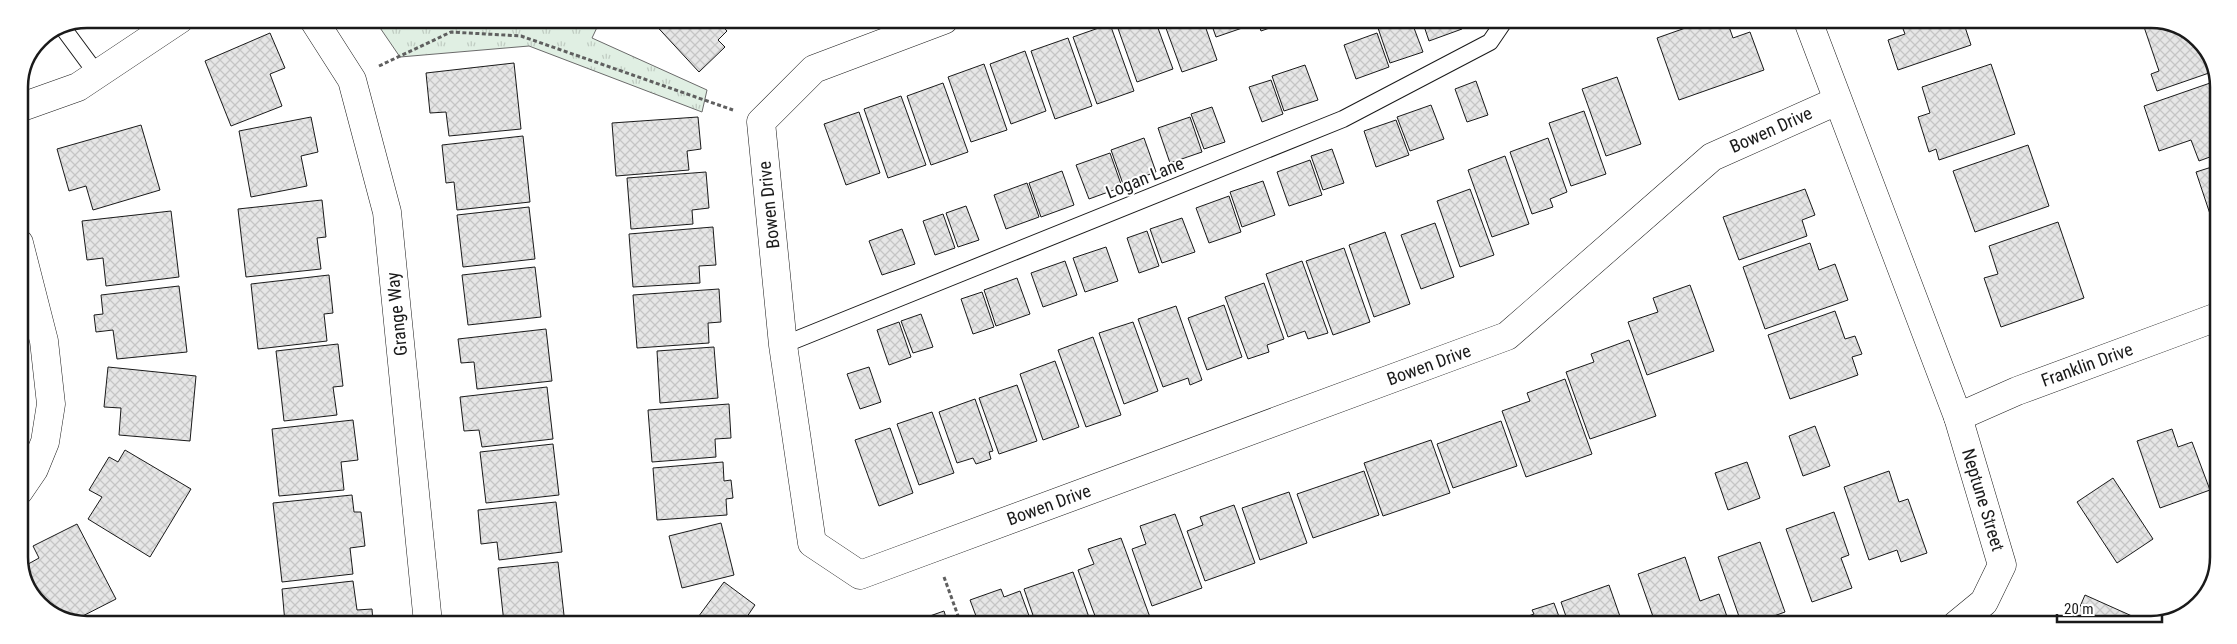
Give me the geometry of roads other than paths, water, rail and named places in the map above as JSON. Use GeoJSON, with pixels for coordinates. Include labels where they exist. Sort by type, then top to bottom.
{"type":"FeatureCollection","features":[{"type":"Feature","properties":{"kind":"street"},"geometry":{"type":"LineString","coordinates":[[28,105],[78,87],[166,28]]}},
{"type":"Feature","properties":{"kind":"street","name":"Grange Way"},"geometry":{"type":"LineString","coordinates":[[319,28],[352,80],[387,212],[427,616]]}},
{"type":"Feature","properties":{"kind":"street","name":"Bowen Drive"},"geometry":{"type":"LineString","coordinates":[[923,28],[814,69],[761,122],[783,344],[812,544],[860,575],[1507,336],[1712,156],[1837,101]]}},
{"type":"Feature","properties":{"kind":"street"},"geometry":{"type":"LineString","coordinates":[[1811,28],[1958,417]]}},
{"type":"Feature","properties":{"kind":"street"},"geometry":{"type":"LineString","coordinates":[[28,278],[44,341],[51,404],[45,442],[34,469],[28,478]]}},
{"type":"Feature","properties":{"kind":"street","name":"Franklin Drive"},"geometry":{"type":"LineString","coordinates":[[1958,417],[2017,391],[2209,320]]}},
{"type":"Feature","properties":{"kind":"street","name":"Neptune Street"},"geometry":{"type":"LineString","coordinates":[[1958,417],[2002,565],[1984,602],[1967,616]]}},
{"type":"Feature","properties":{"kind":"lane","name":"Logan Lane"},"geometry":{"type":"LineString","coordinates":[[783,344],[1344,119],[1490,42],[1499,28]]}},
{"type":"Feature","properties":{"kind":"lane"},"geometry":{"type":"LineString","coordinates":[[66,32],[97,74]]}}]}
